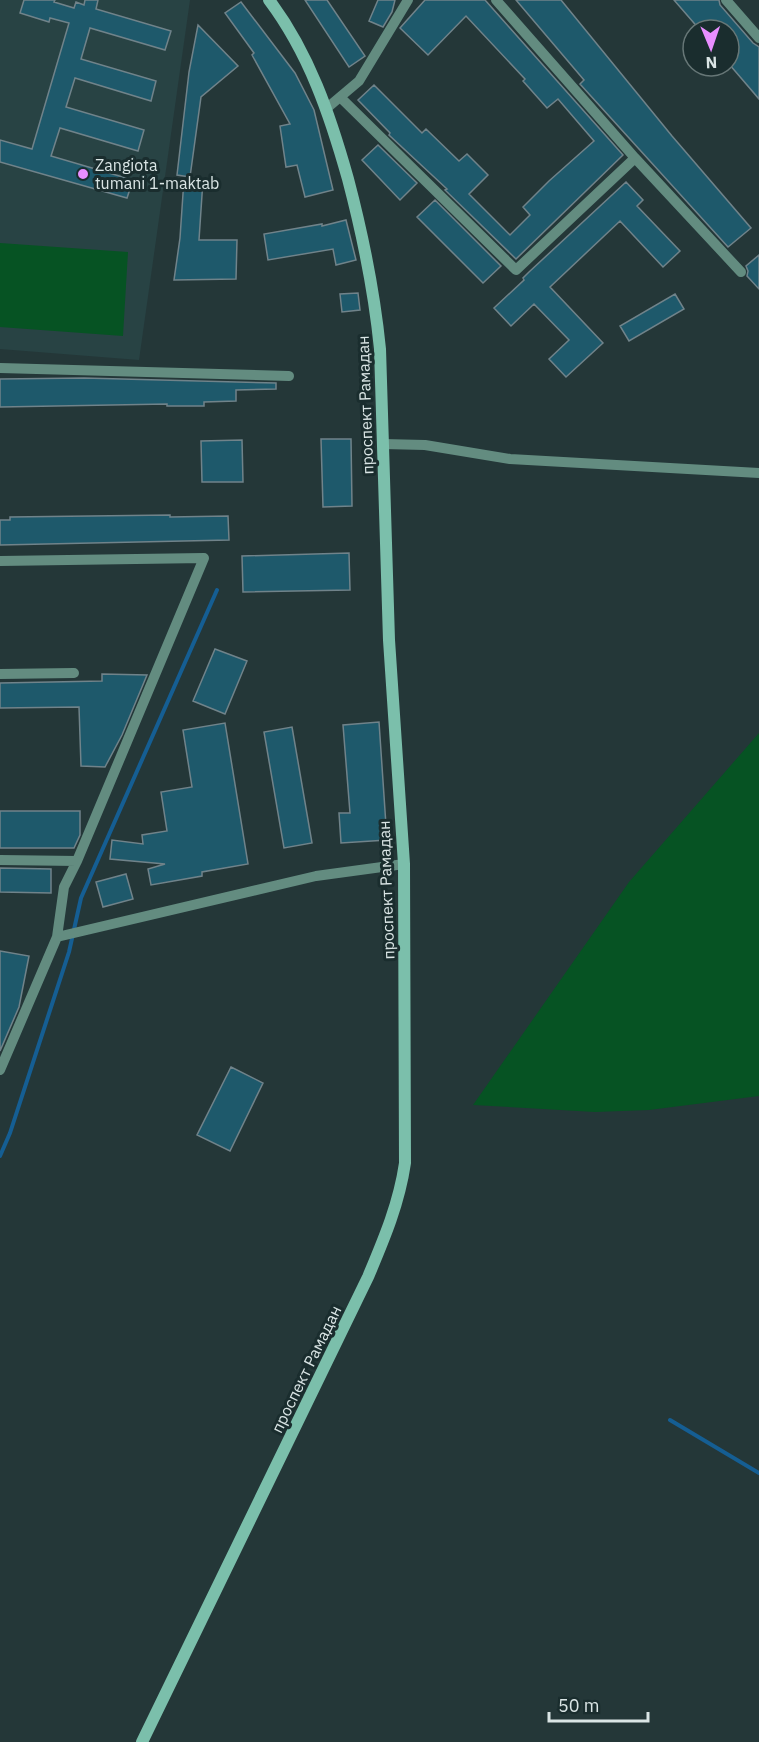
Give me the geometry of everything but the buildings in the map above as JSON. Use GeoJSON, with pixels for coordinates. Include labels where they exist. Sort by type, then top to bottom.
{"type":"FeatureCollection","features":[{"type":"Feature","properties":{"kind":"main road","name":"проспект Рамадан"},"geometry":{"type":"LineString","coordinates":[[142,1742],[357,1300],[394,1215],[402,1188],[406,1131],[404,864],[389,640],[380,349],[370,269],[342,157],[327,108],[310,67],[269,0]]}},
{"type":"Feature","properties":{"kind":"street"},"geometry":{"type":"LineString","coordinates":[[327,108],[358,81],[408,0]]}},
{"type":"Feature","properties":{"kind":"street"},"geometry":{"type":"LineString","coordinates":[[496,0],[635,158],[741,272]]}},
{"type":"Feature","properties":{"kind":"street"},"geometry":{"type":"LineString","coordinates":[[726,0],[759,38]]}},
{"type":"Feature","properties":{"kind":"street"},"geometry":{"type":"LineString","coordinates":[[340,97],[516,270],[635,158]]}},
{"type":"Feature","properties":{"kind":"street"},"geometry":{"type":"LineString","coordinates":[[0,368],[289,376]]}},
{"type":"Feature","properties":{"kind":"street"},"geometry":{"type":"LineString","coordinates":[[383,444],[425,445],[510,459],[759,473]]}},
{"type":"Feature","properties":{"kind":"street"},"geometry":{"type":"LineString","coordinates":[[0,561],[204,558],[64,887],[62,936],[0,1070]]}},
{"type":"Feature","properties":{"kind":"street"},"geometry":{"type":"LineString","coordinates":[[0,674],[74,673]]}},
{"type":"Feature","properties":{"kind":"street"},"geometry":{"type":"LineString","coordinates":[[0,860],[77,861]]}},
{"type":"Feature","properties":{"kind":"street"},"geometry":{"type":"LineString","coordinates":[[62,936],[316,876],[404,864]]}},
{"type":"Feature","properties":{"kind":"shaded area","name":"Zangiota tumani 1-maktab"},"geometry":{"type":"Polygon","coordinates":[[[0,0],[190,0],[139,360],[0,349],[0,0]]]}},
{"type":"Feature","properties":{"kind":"green space"},"geometry":{"type":"Polygon","coordinates":[[[0,243],[128,252],[123,336],[0,327],[0,243]]]}},
{"type":"Feature","properties":{"kind":"green space"},"geometry":{"type":"Polygon","coordinates":[[[759,733],[759,1096],[649,1110],[595,1112],[473,1105],[629,882],[759,733]]]}},
{"type":"Feature","properties":{"kind":"waterway"},"geometry":{"type":"LineString","coordinates":[[0,1156],[10,1133],[69,952],[81,898],[217,590]]}},
{"type":"Feature","properties":{"kind":"waterway"},"geometry":{"type":"LineString","coordinates":[[670,1420],[759,1473]]}},
{"type":"Feature","properties":{"kind":"place","name":"Zangiota tumani 1-maktab"},"geometry":{"type":"Point","coordinates":[83,174]}}]}
